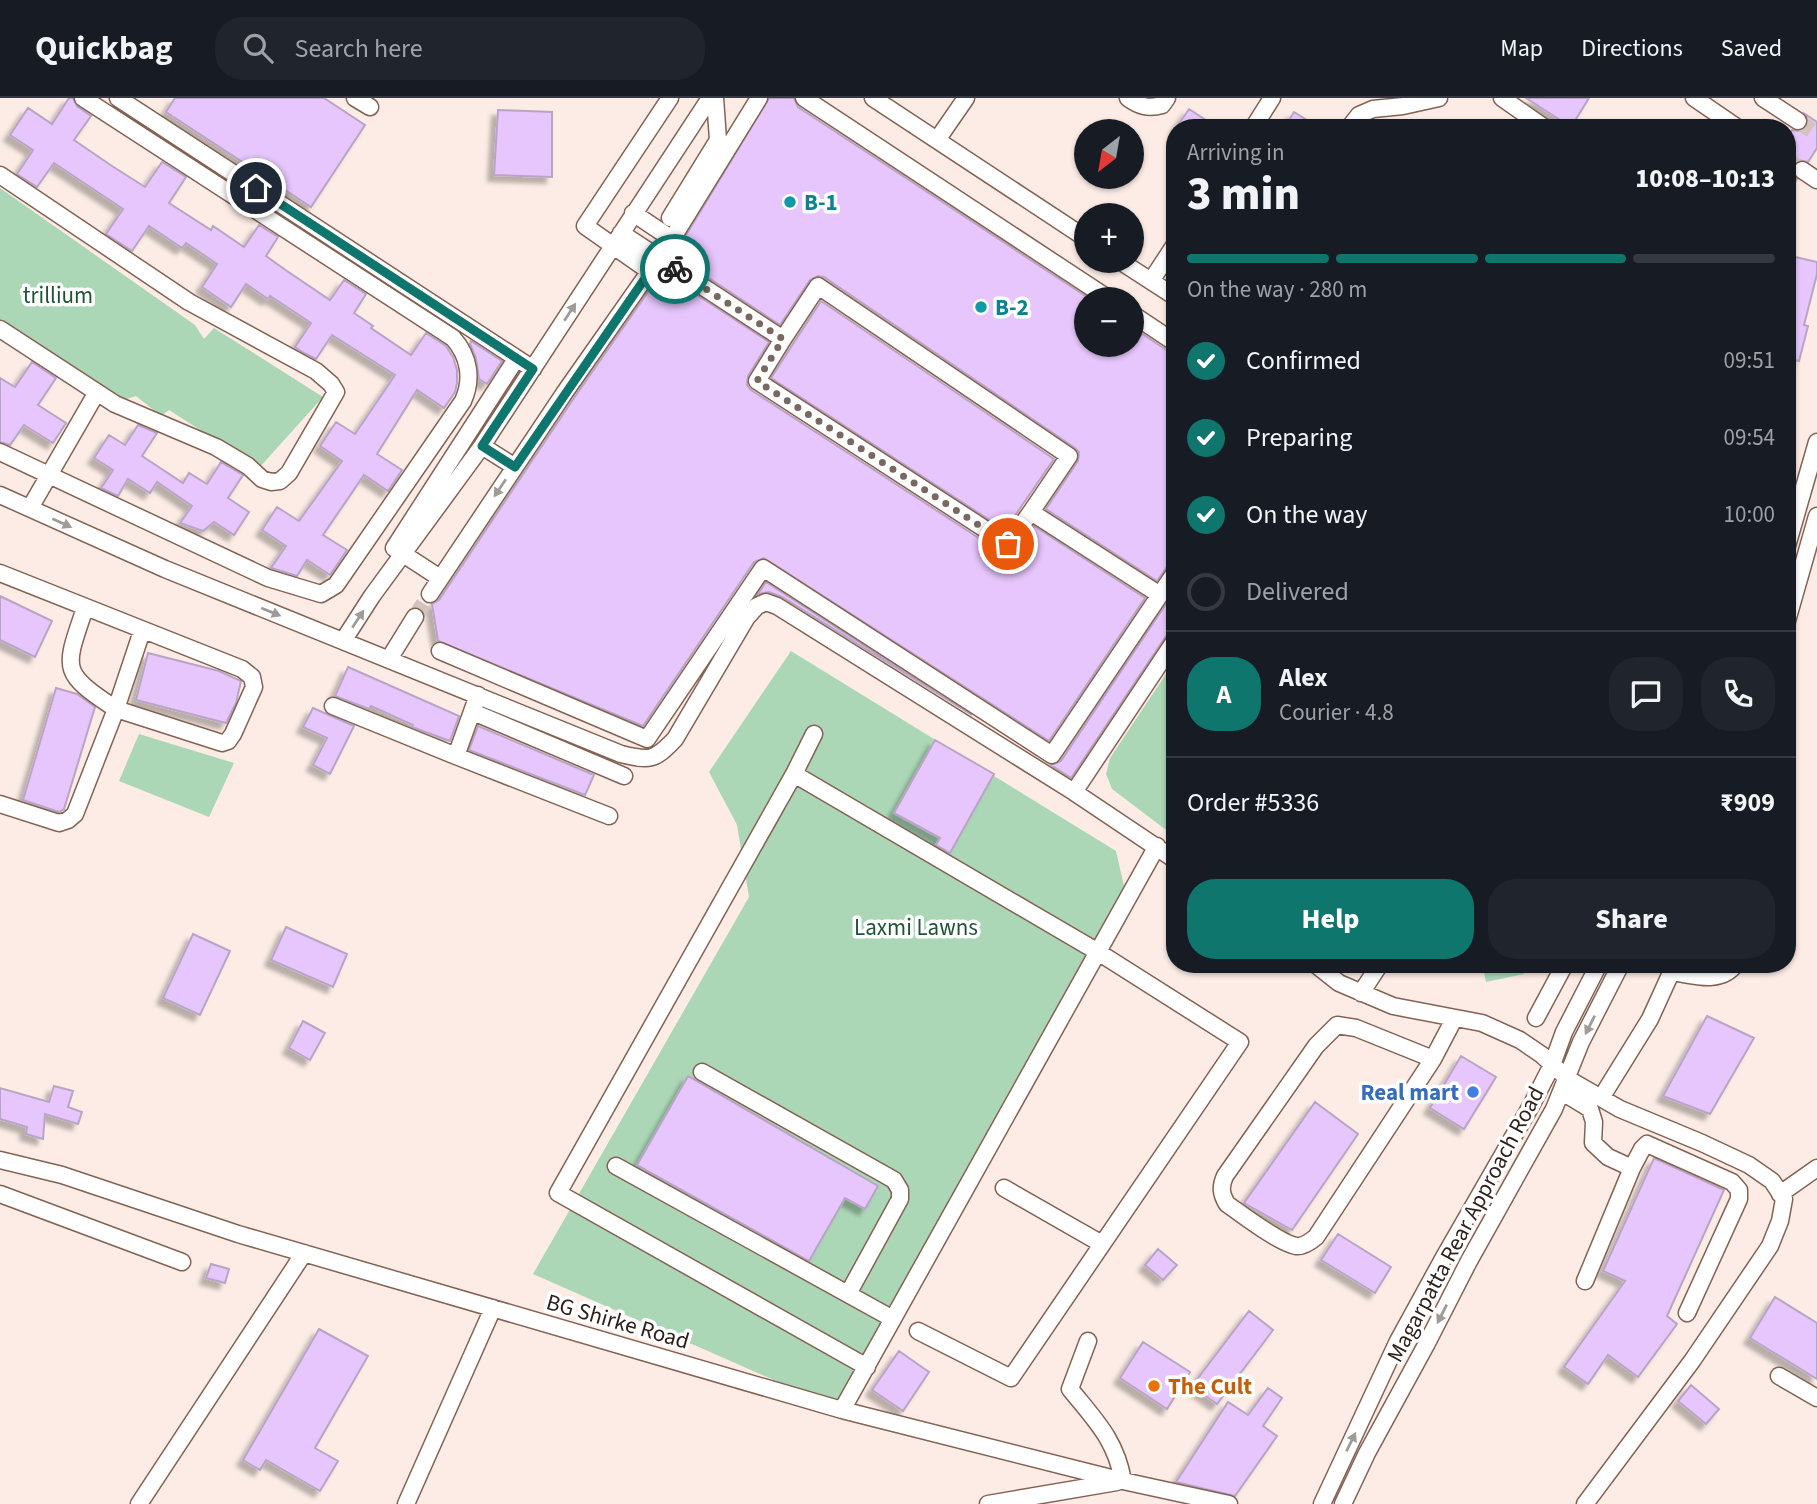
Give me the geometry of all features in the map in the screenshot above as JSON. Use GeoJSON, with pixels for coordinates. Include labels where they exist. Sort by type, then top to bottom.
{"type":"FeatureCollection","features":[{"type":"Feature","properties":{"kind":"street"},"geometry":{"type":"LineString","coordinates":[[0,452],[268,578],[321,594],[336,585],[463,401],[470,386],[463,350],[453,338],[83,98]]}},
{"type":"Feature","properties":{"kind":"street"},"geometry":{"type":"LineString","coordinates":[[118,98],[533,369]]}},
{"type":"Feature","properties":{"kind":"street"},"geometry":{"type":"LineString","coordinates":[[355,98],[370,107]]}},
{"type":"Feature","properties":{"kind":"street"},"geometry":{"type":"LineString","coordinates":[[670,98],[585,226],[617,239],[654,264],[783,339]]}},
{"type":"Feature","properties":{"kind":"street"},"geometry":{"type":"LineString","coordinates":[[343,641],[372,596],[482,446],[633,213],[712,98]]}},
{"type":"Feature","properties":{"kind":"street"},"geometry":{"type":"LineString","coordinates":[[670,218],[718,140],[712,98]]}},
{"type":"Feature","properties":{"kind":"street"},"geometry":{"type":"LineString","coordinates":[[430,594],[672,239],[759,98]]}},
{"type":"Feature","properties":{"kind":"street"},"geometry":{"type":"LineString","coordinates":[[804,98],[1091,287]]}},
{"type":"Feature","properties":{"kind":"street"},"geometry":{"type":"LineString","coordinates":[[873,98],[1074,230]]}},
{"type":"Feature","properties":{"kind":"street"},"geometry":{"type":"LineString","coordinates":[[937,140],[965,98]]}},
{"type":"Feature","properties":{"kind":"street"},"geometry":{"type":"LineString","coordinates":[[1128,98],[1151,108],[1162,105],[1167,98]]}},
{"type":"Feature","properties":{"kind":"street"},"geometry":{"type":"LineString","coordinates":[[1259,119],[1272,98]]}},
{"type":"Feature","properties":{"kind":"street"},"geometry":{"type":"LineString","coordinates":[[1356,119],[1373,109],[1439,98]]}},
{"type":"Feature","properties":{"kind":"street"},"geometry":{"type":"LineString","coordinates":[[1502,98],[1532,119]]}},
{"type":"Feature","properties":{"kind":"street"},"geometry":{"type":"LineString","coordinates":[[1694,98],[1725,119]]}},
{"type":"Feature","properties":{"kind":"street"},"geometry":{"type":"LineString","coordinates":[[1763,98],[1795,119]]}},
{"type":"Feature","properties":{"kind":"street"},"geometry":{"type":"LineString","coordinates":[[1802,170],[1817,180]]}},
{"type":"Feature","properties":{"kind":"street"},"geometry":{"type":"LineString","coordinates":[[0,175],[189,302],[316,371],[336,392],[289,473],[280,481],[271,482],[262,479],[247,466],[216,447],[115,404],[0,329]]}},
{"type":"Feature","properties":{"kind":"street"},"geometry":{"type":"LineString","coordinates":[[633,213],[672,239]]}},
{"type":"Feature","properties":{"kind":"street"},"geometry":{"type":"LineString","coordinates":[[1151,281],[1166,258]]}},
{"type":"Feature","properties":{"kind":"street"},"geometry":{"type":"LineString","coordinates":[[1139,273],[1166,290]]}},
{"type":"Feature","properties":{"kind":"street"},"geometry":{"type":"LineString","coordinates":[[818,286],[1069,456],[1031,512],[1008,544],[757,381],[818,286]]}},
{"type":"Feature","properties":{"kind":"street"},"geometry":{"type":"LineString","coordinates":[[1144,322],[1166,337]]}},
{"type":"Feature","properties":{"kind":"street"},"geometry":{"type":"LineString","coordinates":[[440,578],[394,548],[516,359]]}},
{"type":"Feature","properties":{"kind":"street"},"geometry":{"type":"LineString","coordinates":[[30,508],[97,392]]}},
{"type":"Feature","properties":{"kind":"street"},"geometry":{"type":"LineString","coordinates":[[1796,515],[1817,442]]}},
{"type":"Feature","properties":{"kind":"street"},"geometry":{"type":"LineString","coordinates":[[482,446],[515,467]]}},
{"type":"Feature","properties":{"kind":"street"},"geometry":{"type":"LineString","coordinates":[[0,495],[164,569],[621,754],[645,760],[661,754],[675,739],[747,617],[766,602],[777,606],[1074,792],[1166,853]]}},
{"type":"Feature","properties":{"kind":"street"},"geometry":{"type":"LineString","coordinates":[[1031,512],[1160,596]]}},
{"type":"Feature","properties":{"kind":"street"},"geometry":{"type":"LineString","coordinates":[[1796,590],[1817,516]]}},
{"type":"Feature","properties":{"kind":"street"},"geometry":{"type":"LineString","coordinates":[[440,651],[647,738],[763,568],[1052,755],[1166,587]]}},
{"type":"Feature","properties":{"kind":"street"},"geometry":{"type":"LineString","coordinates":[[0,573],[242,669],[252,677],[254,687],[228,741],[222,743],[116,709],[75,679],[70,665],[71,649],[85,608]]}},
{"type":"Feature","properties":{"kind":"street"},"geometry":{"type":"LineString","coordinates":[[389,659],[415,617]]}},
{"type":"Feature","properties":{"kind":"street"},"geometry":{"type":"LineString","coordinates":[[0,804],[59,823],[75,814],[116,709],[142,631]]}},
{"type":"Feature","properties":{"kind":"street"},"geometry":{"type":"LineString","coordinates":[[1074,792],[1166,654]]}},
{"type":"Feature","properties":{"kind":"street"},"geometry":{"type":"LineString","coordinates":[[456,756],[478,695]]}},
{"type":"Feature","properties":{"kind":"street"},"geometry":{"type":"LineString","coordinates":[[333,706],[610,816]]}},
{"type":"Feature","properties":{"kind":"street"},"geometry":{"type":"LineString","coordinates":[[472,712],[624,776]]}},
{"type":"Feature","properties":{"kind":"street"},"geometry":{"type":"LineString","coordinates":[[814,734],[558,1194],[867,1367]]}},
{"type":"Feature","properties":{"kind":"street"},"geometry":{"type":"LineString","coordinates":[[794,774],[1098,952],[1240,1042],[1011,1378],[918,1331]]}},
{"type":"Feature","properties":{"kind":"street"},"geometry":{"type":"LineString","coordinates":[[842,1410],[1157,846]]}},
{"type":"Feature","properties":{"kind":"street"},"geometry":{"type":"LineString","coordinates":[[1326,973],[1339,983],[1393,1006],[1482,1023],[1520,1040],[1552,1065],[1565,1085],[1590,1109],[1594,1122],[1593,1143],[1608,1157],[1632,1168]]}},
{"type":"Feature","properties":{"kind":"street"},"geometry":{"type":"LineString","coordinates":[[1362,993],[1374,973]]}},
{"type":"Feature","properties":{"kind":"street"},"geometry":{"type":"LineString","coordinates":[[1536,1018],[1559,973]]}},
{"type":"Feature","properties":{"kind":"street","name":"Magarpatta Rear Approach Road"},"geometry":{"type":"LineString","coordinates":[[1322,1504],[1398,1341],[1552,1065],[1564,1032],[1594,973]]}},
{"type":"Feature","properties":{"kind":"street","name":"Magarpatta Rear Approach Road"},"geometry":{"type":"LineString","coordinates":[[1343,1504],[1367,1453],[1565,1085],[1581,1042],[1617,973]]}},
{"type":"Feature","properties":{"kind":"street"},"geometry":{"type":"LineString","coordinates":[[1601,1098],[1650,1019],[1672,973]]}},
{"type":"Feature","properties":{"kind":"street"},"geometry":{"type":"LineString","coordinates":[[1694,973],[1714,978],[1725,973]]}},
{"type":"Feature","properties":{"kind":"street"},"geometry":{"type":"LineString","coordinates":[[1433,1059],[1356,1028],[1337,1025],[1316,1046],[1225,1175],[1221,1194],[1227,1205],[1285,1242],[1298,1246],[1316,1237],[1433,1059],[1454,1019]]}},
{"type":"Feature","properties":{"kind":"street"},"geometry":{"type":"LineString","coordinates":[[702,1072],[894,1180],[901,1190],[900,1199],[848,1294]]}},
{"type":"Feature","properties":{"kind":"street"},"geometry":{"type":"LineString","coordinates":[[1565,1085],[1601,1098],[1620,1109],[1749,1165],[1772,1181],[1784,1199],[1780,1221],[1770,1246],[1692,1361],[1585,1504]]}},
{"type":"Feature","properties":{"kind":"street"},"geometry":{"type":"LineString","coordinates":[[1585,1281],[1632,1168],[1647,1144],[1732,1182],[1739,1190],[1739,1199],[1687,1314]]}},
{"type":"Feature","properties":{"kind":"street","name":"BG Shirke Road"},"geometry":{"type":"LineString","coordinates":[[0,1160],[62,1175],[238,1234],[842,1410],[1122,1481],[1229,1504]]}},
{"type":"Feature","properties":{"kind":"street"},"geometry":{"type":"LineString","coordinates":[[616,1166],[893,1319]]}},
{"type":"Feature","properties":{"kind":"street"},"geometry":{"type":"LineString","coordinates":[[1780,1194],[1817,1168]]}},
{"type":"Feature","properties":{"kind":"street"},"geometry":{"type":"LineString","coordinates":[[1004,1188],[1102,1244]]}},
{"type":"Feature","properties":{"kind":"street"},"geometry":{"type":"LineString","coordinates":[[0,1194],[182,1262]]}},
{"type":"Feature","properties":{"kind":"street"},"geometry":{"type":"LineString","coordinates":[[139,1504],[304,1253]]}},
{"type":"Feature","properties":{"kind":"street"},"geometry":{"type":"LineString","coordinates":[[406,1504],[493,1308]]}},
{"type":"Feature","properties":{"kind":"street"},"geometry":{"type":"LineString","coordinates":[[988,1504],[1122,1481],[1119,1460],[1105,1432],[1070,1389],[1088,1341]]}},
{"type":"Feature","properties":{"kind":"street"},"geometry":{"type":"LineString","coordinates":[[1779,1376],[1817,1398]]}},
{"type":"Feature","properties":{"kind":"green space","name":"trillium"},"geometry":{"type":"Polygon","coordinates":[[[0,188],[195,325],[204,339],[214,328],[323,397],[259,468],[169,410],[161,416],[136,396],[121,401],[0,322],[0,188]]]}},
{"type":"Feature","properties":{"kind":"green space","name":"Laxmi Lawns"},"geometry":{"type":"Polygon","coordinates":[[[791,651],[1116,851],[1127,899],[842,1410],[533,1274],[749,897],[737,825],[709,772],[791,651]]]}},
{"type":"Feature","properties":{"kind":"green space"},"geometry":{"type":"Polygon","coordinates":[[[1166,674],[1166,830],[1112,789],[1106,774],[1110,758],[1166,674]]]}},
{"type":"Feature","properties":{"kind":"green space"},"geometry":{"type":"Polygon","coordinates":[[[139,734],[234,763],[209,817],[119,781],[139,734]]]}},
{"type":"Feature","properties":{"kind":"green space"},"geometry":{"type":"Polygon","coordinates":[[[1484,973],[1524,973],[1524,974],[1486,982],[1484,973]]]}},
{"type":"Feature","properties":{"kind":"building"},"geometry":{"type":"Polygon","coordinates":[[[69,98],[73,98],[77,106],[91,116],[74,140],[112,166],[145,187],[162,162],[186,177],[169,203],[211,230],[213,226],[244,247],[259,225],[278,237],[266,256],[287,271],[330,300],[344,280],[366,294],[354,313],[373,326],[371,328],[411,355],[426,333],[446,346],[453,357],[457,383],[455,392],[444,408],[417,390],[377,454],[402,470],[388,491],[364,475],[323,535],[347,550],[330,575],[307,560],[297,576],[271,568],[286,546],[262,530],[277,507],[299,521],[342,461],[320,446],[336,422],[355,434],[395,375],[332,335],[316,359],[302,352],[295,347],[311,323],[246,284],[231,307],[202,287],[217,264],[186,243],[182,248],[149,226],[132,251],[106,234],[123,209],[54,163],[37,187],[17,174],[33,150],[10,135],[28,108],[52,124],[69,98]]]}},
{"type":"Feature","properties":{"kind":"building"},"geometry":{"type":"Polygon","coordinates":[[[175,98],[324,98],[365,125],[311,207],[166,112],[175,98]]]}},
{"type":"Feature","properties":{"kind":"building"},"geometry":{"type":"Polygon","coordinates":[[[769,98],[794,98],[798,107],[1074,288],[1074,357],[1144,357],[1144,335],[1166,350],[1166,568],[1157,581],[1046,509],[1078,461],[1079,452],[824,277],[818,276],[810,280],[780,325],[674,255],[769,98]]]}},
{"type":"Feature","properties":{"kind":"building"},"geometry":{"type":"Polygon","coordinates":[[[1526,98],[1589,98],[1576,119],[1559,119],[1526,98]]]}},
{"type":"Feature","properties":{"kind":"building"},"geometry":{"type":"Polygon","coordinates":[[[1189,109],[1204,119],[1182,119],[1189,109]]]}},
{"type":"Feature","properties":{"kind":"building"},"geometry":{"type":"Polygon","coordinates":[[[498,110],[552,112],[552,177],[494,175],[498,110]]]}},
{"type":"Feature","properties":{"kind":"building"},"geometry":{"type":"Polygon","coordinates":[[[1294,112],[1305,119],[1290,119],[1294,112]]]}},
{"type":"Feature","properties":{"kind":"building"},"geometry":{"type":"Polygon","coordinates":[[[1805,114],[1817,122],[1817,148],[1808,162],[1796,162],[1796,131],[1806,127],[1808,121],[1805,114]]]}},
{"type":"Feature","properties":{"kind":"building"},"geometry":{"type":"Polygon","coordinates":[[[1796,257],[1817,262],[1817,274],[1804,325],[1808,326],[1799,361],[1796,360],[1796,257]]]}},
{"type":"Feature","properties":{"kind":"building"},"geometry":{"type":"Polygon","coordinates":[[[662,272],[769,342],[748,376],[747,385],[751,390],[1002,553],[1016,551],[1034,526],[1145,598],[1049,741],[764,558],[754,562],[643,726],[438,641],[432,604],[439,600],[662,272]]]}},
{"type":"Feature","properties":{"kind":"building"},"geometry":{"type":"Polygon","coordinates":[[[821,301],[1054,459],[1005,530],[771,378],[821,301]]]}},
{"type":"Feature","properties":{"kind":"building"},"geometry":{"type":"Polygon","coordinates":[[[471,341],[502,361],[487,384],[479,379],[471,341]]]}},
{"type":"Feature","properties":{"kind":"building"},"geometry":{"type":"Polygon","coordinates":[[[32,362],[56,378],[38,405],[66,423],[53,443],[24,425],[10,445],[0,442],[0,378],[15,387],[32,362]]]}},
{"type":"Feature","properties":{"kind":"building"},"geometry":{"type":"Polygon","coordinates":[[[138,425],[157,433],[142,456],[183,483],[189,473],[207,484],[221,462],[243,475],[228,498],[249,512],[234,535],[214,522],[203,531],[180,523],[192,506],[157,482],[150,493],[128,479],[118,496],[101,488],[113,470],[94,458],[109,435],[125,445],[138,425]]]}},
{"type":"Feature","properties":{"kind":"building"},"geometry":{"type":"Polygon","coordinates":[[[766,582],[972,715],[782,597],[769,592],[758,594],[766,582]]]}},
{"type":"Feature","properties":{"kind":"building"},"geometry":{"type":"Polygon","coordinates":[[[0,596],[52,621],[35,657],[0,640],[0,596]]]}},
{"type":"Feature","properties":{"kind":"building"},"geometry":{"type":"Polygon","coordinates":[[[1166,604],[1166,636],[1071,778],[1051,765],[1061,761],[1166,604]]]}},
{"type":"Feature","properties":{"kind":"building"},"geometry":{"type":"Polygon","coordinates":[[[148,653],[219,671],[241,681],[236,703],[226,723],[136,700],[148,653]]]}},
{"type":"Feature","properties":{"kind":"building"},"geometry":{"type":"Polygon","coordinates":[[[348,667],[459,716],[450,741],[412,727],[413,725],[371,706],[369,709],[335,696],[348,667]]]}},
{"type":"Feature","properties":{"kind":"building"},"geometry":{"type":"Polygon","coordinates":[[[56,688],[77,694],[95,707],[64,809],[59,812],[23,800],[56,688]]]}},
{"type":"Feature","properties":{"kind":"building"},"geometry":{"type":"Polygon","coordinates":[[[313,708],[354,726],[330,774],[313,765],[327,738],[303,727],[313,708]]]}},
{"type":"Feature","properties":{"kind":"building"},"geometry":{"type":"Polygon","coordinates":[[[478,726],[594,775],[585,795],[469,750],[478,726]]]}},
{"type":"Feature","properties":{"kind":"building"},"geometry":{"type":"Polygon","coordinates":[[[935,740],[994,774],[950,853],[936,845],[940,838],[894,813],[935,740]]]}},
{"type":"Feature","properties":{"kind":"building"},"geometry":{"type":"Polygon","coordinates":[[[286,927],[347,954],[333,987],[271,960],[286,927]]]}},
{"type":"Feature","properties":{"kind":"building"},"geometry":{"type":"Polygon","coordinates":[[[193,934],[230,951],[200,1015],[163,998],[193,934]]]}},
{"type":"Feature","properties":{"kind":"building"},"geometry":{"type":"Polygon","coordinates":[[[1707,1016],[1754,1038],[1710,1114],[1663,1096],[1707,1016]]]}},
{"type":"Feature","properties":{"kind":"building"},"geometry":{"type":"Polygon","coordinates":[[[303,1021],[325,1033],[310,1060],[289,1048],[303,1021]]]}},
{"type":"Feature","properties":{"kind":"building"},"geometry":{"type":"Polygon","coordinates":[[[1461,1056],[1496,1077],[1464,1129],[1430,1108],[1461,1056]]]}},
{"type":"Feature","properties":{"kind":"building"},"geometry":{"type":"Polygon","coordinates":[[[688,1076],[878,1186],[865,1209],[845,1198],[809,1261],[637,1165],[688,1076]]]}},
{"type":"Feature","properties":{"kind":"building"},"geometry":{"type":"Polygon","coordinates":[[[54,1086],[73,1091],[68,1107],[82,1112],[78,1124],[45,1114],[43,1139],[26,1134],[27,1127],[0,1119],[0,1088],[49,1102],[54,1086]]]}},
{"type":"Feature","properties":{"kind":"building"},"geometry":{"type":"Polygon","coordinates":[[[1315,1102],[1358,1134],[1292,1230],[1244,1203],[1315,1102]]]}},
{"type":"Feature","properties":{"kind":"building"},"geometry":{"type":"Polygon","coordinates":[[[1654,1158],[1724,1190],[1667,1316],[1677,1324],[1638,1377],[1608,1355],[1588,1384],[1564,1367],[1625,1281],[1603,1271],[1654,1158]]]}},
{"type":"Feature","properties":{"kind":"building"},"geometry":{"type":"Polygon","coordinates":[[[1338,1234],[1391,1267],[1375,1293],[1321,1260],[1338,1234]]]}},
{"type":"Feature","properties":{"kind":"building"},"geometry":{"type":"Polygon","coordinates":[[[1158,1249],[1177,1265],[1163,1280],[1145,1265],[1158,1249]]]}},
{"type":"Feature","properties":{"kind":"building"},"geometry":{"type":"Polygon","coordinates":[[[211,1264],[229,1269],[225,1283],[206,1278],[211,1264]]]}},
{"type":"Feature","properties":{"kind":"building"},"geometry":{"type":"Polygon","coordinates":[[[1775,1297],[1817,1323],[1817,1379],[1750,1338],[1775,1297]]]}},
{"type":"Feature","properties":{"kind":"building"},"geometry":{"type":"Polygon","coordinates":[[[1249,1311],[1273,1330],[1217,1404],[1192,1386],[1249,1311]]]}},
{"type":"Feature","properties":{"kind":"building"},"geometry":{"type":"Polygon","coordinates":[[[319,1329],[368,1356],[315,1448],[338,1461],[320,1491],[266,1460],[260,1470],[243,1460],[319,1329]]]}},
{"type":"Feature","properties":{"kind":"building"},"geometry":{"type":"Polygon","coordinates":[[[1143,1342],[1190,1372],[1167,1409],[1120,1378],[1143,1342]]]}},
{"type":"Feature","properties":{"kind":"building"},"geometry":{"type":"Polygon","coordinates":[[[899,1351],[929,1372],[903,1411],[872,1390],[899,1351]]]}},
{"type":"Feature","properties":{"kind":"building"},"geometry":{"type":"Polygon","coordinates":[[[1691,1385],[1719,1409],[1706,1424],[1678,1401],[1691,1385]]]}},
{"type":"Feature","properties":{"kind":"building"},"geometry":{"type":"Polygon","coordinates":[[[1268,1388],[1282,1398],[1263,1426],[1277,1436],[1235,1496],[1176,1482],[1228,1402],[1248,1415],[1268,1388]]]}},
{"type":"Feature","properties":{"kind":"tunnel"},"geometry":{"type":"LineString","coordinates":[[1798,121],[1817,134]]}},
{"type":"Feature","properties":{"kind":"tunnel"},"geometry":{"type":"LineString","coordinates":[[1796,166],[1802,170]]}},
{"type":"Feature","properties":{"kind":"tunnel"},"geometry":{"type":"LineString","coordinates":[[415,617],[430,594]]}},
{"type":"Feature","properties":{"kind":"way so far"},"geometry":{"type":"LineString","coordinates":[[675,269],[783,339],[757,381],[1008,544]]}},
{"type":"Feature","properties":{"kind":"place","name":"B-1"},"geometry":{"type":"Point","coordinates":[790,202]}},
{"type":"Feature","properties":{"kind":"place","name":"B-2"},"geometry":{"type":"Point","coordinates":[981,307]}},
{"type":"Feature","properties":{"kind":"place","name":"Real mart"},"geometry":{"type":"Point","coordinates":[1473,1092]}},
{"type":"Feature","properties":{"kind":"place","name":"The Cult"},"geometry":{"type":"Point","coordinates":[1154,1386]}},
{"type":"Feature","properties":{"kind":"route"},"geometry":{"type":"LineString","coordinates":[[256,188],[533,369],[482,446],[515,467],[659,258],[675,269]]}}]}
